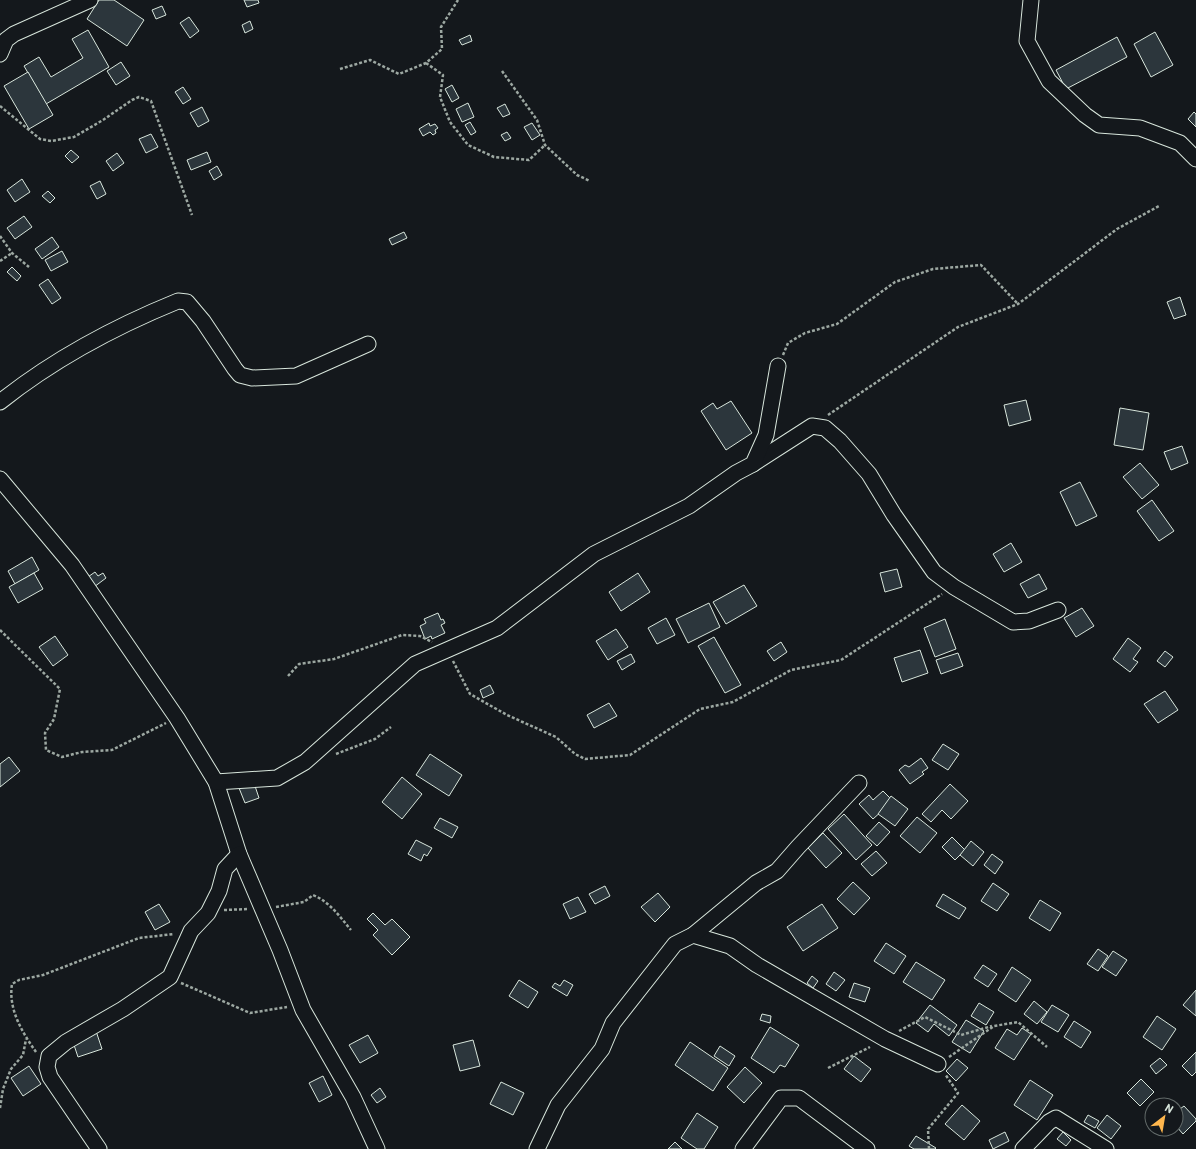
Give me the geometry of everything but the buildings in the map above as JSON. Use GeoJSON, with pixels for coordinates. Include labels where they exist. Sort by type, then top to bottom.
{"type":"FeatureCollection","features":[{"type":"Feature","properties":{"kind":"street"},"geometry":{"type":"LineString","coordinates":[[0,54],[6,40],[14,34],[90,0]]}},
{"type":"Feature","properties":{"kind":"street"},"geometry":{"type":"LineString","coordinates":[[1031,0],[1026,41],[1049,81],[1085,116],[1099,125],[1140,128],[1180,143],[1196,159]]}},
{"type":"Feature","properties":{"kind":"street"},"geometry":{"type":"LineString","coordinates":[[0,402],[26,382],[88,342],[178,301],[187,302],[240,375],[252,378],[296,376],[368,344]]}},
{"type":"Feature","properties":{"kind":"street"},"geometry":{"type":"LineString","coordinates":[[753,464],[766,435],[778,366]]}},
{"type":"Feature","properties":{"kind":"street"},"geometry":{"type":"LineString","coordinates":[[216,782],[277,778],[305,762],[415,664],[497,628],[594,554],[688,506],[736,473],[753,464],[812,426],[825,428],[840,441],[870,474],[894,515],[934,572],[954,587],[1013,622],[1029,621],[1058,610]]}},
{"type":"Feature","properties":{"kind":"street"},"geometry":{"type":"LineString","coordinates":[[0,479],[72,564],[177,718],[216,782],[240,854],[303,1010],[353,1098],[377,1149]]}},
{"type":"Feature","properties":{"kind":"street"},"geometry":{"type":"LineString","coordinates":[[537,1149],[558,1105],[602,1049],[613,1023],[675,944],[693,935],[756,883],[777,871],[858,783]]}},
{"type":"Feature","properties":{"kind":"street"},"geometry":{"type":"LineString","coordinates":[[99,1149],[50,1077],[47,1067],[50,1056],[66,1042],[123,1009],[170,977],[191,931],[208,913],[219,891],[226,869],[240,854]]}},
{"type":"Feature","properties":{"kind":"street"},"geometry":{"type":"LineString","coordinates":[[693,935],[730,946],[757,965],[885,1039],[938,1064]]}},
{"type":"Feature","properties":{"kind":"street"},"geometry":{"type":"LineString","coordinates":[[744,1149],[781,1098],[799,1098],[867,1149]]}},
{"type":"Feature","properties":{"kind":"street"},"geometry":{"type":"LineString","coordinates":[[1022,1149],[1049,1122],[1056,1118],[1106,1149]]}},
{"type":"Feature","properties":{"kind":"path"},"geometry":{"type":"LineString","coordinates":[[340,69],[370,60],[399,74],[426,63],[442,49],[441,27],[458,0]]}},
{"type":"Feature","properties":{"kind":"path"},"geometry":{"type":"LineString","coordinates":[[426,63],[442,75],[440,97],[450,122],[468,144],[494,157],[529,160],[545,146]]}},
{"type":"Feature","properties":{"kind":"path"},"geometry":{"type":"LineString","coordinates":[[502,71],[537,120],[545,146],[577,175],[590,181]]}},
{"type":"Feature","properties":{"kind":"path"},"geometry":{"type":"LineString","coordinates":[[0,106],[40,139],[51,141],[74,137],[139,97],[151,101],[192,215]]}},
{"type":"Feature","properties":{"kind":"path"},"geometry":{"type":"LineString","coordinates":[[812,426],[958,327],[1018,304],[1117,229],[1159,206]]}},
{"type":"Feature","properties":{"kind":"path"},"geometry":{"type":"LineString","coordinates":[[0,236],[12,253],[29,267]]}},
{"type":"Feature","properties":{"kind":"path"},"geometry":{"type":"LineString","coordinates":[[0,261],[12,253]]}},
{"type":"Feature","properties":{"kind":"path"},"geometry":{"type":"LineString","coordinates":[[778,366],[788,343],[805,333],[837,324],[895,282],[933,269],[981,265],[1018,304]]}},
{"type":"Feature","properties":{"kind":"path"},"geometry":{"type":"LineString","coordinates":[[288,676],[299,664],[334,659],[402,634],[420,636],[447,650],[470,694],[487,705],[556,737],[575,754],[585,759],[630,755],[700,709],[733,702],[791,670],[841,660],[954,587]]}},
{"type":"Feature","properties":{"kind":"path"},"geometry":{"type":"LineString","coordinates":[[0,630],[60,689],[54,719],[45,733],[46,750],[62,757],[82,752],[112,750],[177,718]]}},
{"type":"Feature","properties":{"kind":"path"},"geometry":{"type":"LineString","coordinates":[[332,755],[352,749],[374,739],[391,727]]}},
{"type":"Feature","properties":{"kind":"path"},"geometry":{"type":"LineString","coordinates":[[208,913],[238,909],[263,910],[304,902],[313,895],[323,899],[351,930]]}},
{"type":"Feature","properties":{"kind":"path"},"geometry":{"type":"LineString","coordinates":[[47,1067],[26,1038],[11,1005],[12,984],[19,980],[44,975],[139,938],[191,931]]}},
{"type":"Feature","properties":{"kind":"path"},"geometry":{"type":"LineString","coordinates":[[170,977],[212,998],[250,1013],[286,1007],[303,1010]]}},
{"type":"Feature","properties":{"kind":"path"},"geometry":{"type":"LineString","coordinates":[[929,1149],[928,1129],[958,1093],[938,1064],[994,1026],[1018,1022],[1047,1047]]}},
{"type":"Feature","properties":{"kind":"path"},"geometry":{"type":"LineString","coordinates":[[0,1108],[3,1088],[11,1069],[23,1055],[26,1038]]}}]}
